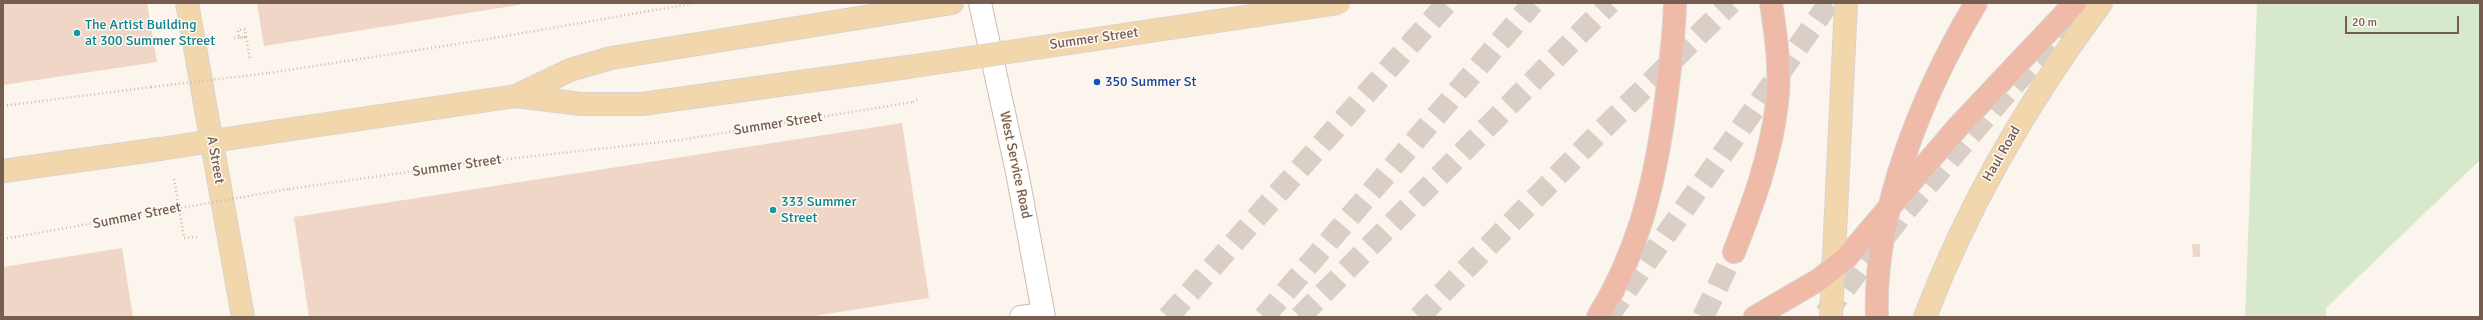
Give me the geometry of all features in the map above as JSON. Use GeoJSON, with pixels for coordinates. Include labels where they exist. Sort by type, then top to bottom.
{"type":"FeatureCollection","features":[{"type":"Feature","properties":{"kind":"highway"},"geometry":{"type":"LineString","coordinates":[[1598,317],[1629,258],[1653,182],[1669,81],[1675,3]]}},
{"type":"Feature","properties":{"kind":"highway"},"geometry":{"type":"LineString","coordinates":[[1734,252],[1765,164],[1777,102],[1776,45],[1771,3]]}},
{"type":"Feature","properties":{"kind":"highway"},"geometry":{"type":"LineString","coordinates":[[1877,317],[1881,249],[1902,166],[1935,80],[1976,3]]}},
{"type":"Feature","properties":{"kind":"highway"},"geometry":{"type":"LineString","coordinates":[[1755,317],[1795,295],[1833,270],[1860,244],[1957,128],[2075,3]]}},
{"type":"Feature","properties":{"kind":"main road","name":"A Street"},"geometry":{"type":"LineString","coordinates":[[187,3],[243,317]]}},
{"type":"Feature","properties":{"kind":"main road","name":"Summer Street"},"geometry":{"type":"LineString","coordinates":[[516,96],[570,70],[611,58],[901,10],[952,3]]}},
{"type":"Feature","properties":{"kind":"main road","name":"Summer Street"},"geometry":{"type":"LineString","coordinates":[[3,171],[516,96],[596,105],[642,104],[908,67],[1339,3]]}},
{"type":"Feature","properties":{"kind":"main road"},"geometry":{"type":"LineString","coordinates":[[1831,317],[1846,3]]}},
{"type":"Feature","properties":{"kind":"main road","name":"Haul Road"},"geometry":{"type":"LineString","coordinates":[[1925,317],[1954,248],[1990,173],[2044,84],[2101,3]]}},
{"type":"Feature","properties":{"kind":"street","name":"West Service Road"},"geometry":{"type":"LineString","coordinates":[[981,8],[1017,172],[1044,316]]}},
{"type":"Feature","properties":{"kind":"street"},"geometry":{"type":"LineString","coordinates":[[1020,317],[1044,316]]}},
{"type":"Feature","properties":{"kind":"path"},"geometry":{"type":"LineString","coordinates":[[3,106],[269,72],[483,40],[695,3]]}},
{"type":"Feature","properties":{"kind":"path"},"geometry":{"type":"LineString","coordinates":[[234,38],[246,36],[245,29],[238,30],[239,38],[246,37],[250,59]]}},
{"type":"Feature","properties":{"kind":"path","name":"Summer Street"},"geometry":{"type":"LineString","coordinates":[[3,239],[289,189],[471,163],[680,140],[913,102]]}},
{"type":"Feature","properties":{"kind":"path"},"geometry":{"type":"LineString","coordinates":[[173,173],[184,238]]}},
{"type":"Feature","properties":{"kind":"green space"},"geometry":{"type":"Polygon","coordinates":[[[2257,3],[2480,3],[2480,160],[2326,308],[2326,317],[2245,317],[2257,3]]]}},
{"type":"Feature","properties":{"kind":"building","name":"The Artist Building at 300 Summer Street"},"geometry":{"type":"Polygon","coordinates":[[[3,3],[147,3],[157,62],[3,85],[3,3]]]}},
{"type":"Feature","properties":{"kind":"building"},"geometry":{"type":"Polygon","coordinates":[[[257,3],[524,3],[524,4],[264,46],[257,3]]]}},
{"type":"Feature","properties":{"kind":"building"},"geometry":{"type":"Polygon","coordinates":[[[902,123],[929,298],[807,317],[309,317],[294,217],[902,123]]]}},
{"type":"Feature","properties":{"kind":"building"},"geometry":{"type":"Polygon","coordinates":[[[2192,244],[2200,244],[2200,257],[2193,257],[2192,244]]]}},
{"type":"Feature","properties":{"kind":"building"},"geometry":{"type":"Polygon","coordinates":[[[122,248],[133,317],[3,317],[3,267],[122,248]]]}},
{"type":"Feature","properties":{"kind":"tunnel"},"geometry":{"type":"LineString","coordinates":[[1168,317],[1447,3]]}},
{"type":"Feature","properties":{"kind":"tunnel"},"geometry":{"type":"LineString","coordinates":[[1264,317],[1533,3]]}},
{"type":"Feature","properties":{"kind":"tunnel"},"geometry":{"type":"LineString","coordinates":[[1300,317],[1610,3]]}},
{"type":"Feature","properties":{"kind":"tunnel"},"geometry":{"type":"LineString","coordinates":[[1419,317],[1602,130],[1731,3]]}},
{"type":"Feature","properties":{"kind":"tunnel"},"geometry":{"type":"LineString","coordinates":[[1608,317],[1829,3]]}},
{"type":"Feature","properties":{"kind":"tunnel"},"geometry":{"type":"LineString","coordinates":[[1825,314],[1902,215],[2011,88],[2090,3]]}},
{"type":"Feature","properties":{"kind":"tunnel"},"geometry":{"type":"LineString","coordinates":[[1703,317],[1734,252]]}},
{"type":"Feature","properties":{"kind":"place","name":"The Artist Building at 300 Summer Street"},"geometry":{"type":"Point","coordinates":[77,33]}},
{"type":"Feature","properties":{"kind":"place","name":"350 Summer St"},"geometry":{"type":"Point","coordinates":[1097,82]}},
{"type":"Feature","properties":{"kind":"place","name":"333 Summer Street"},"geometry":{"type":"Point","coordinates":[773,210]}}]}
